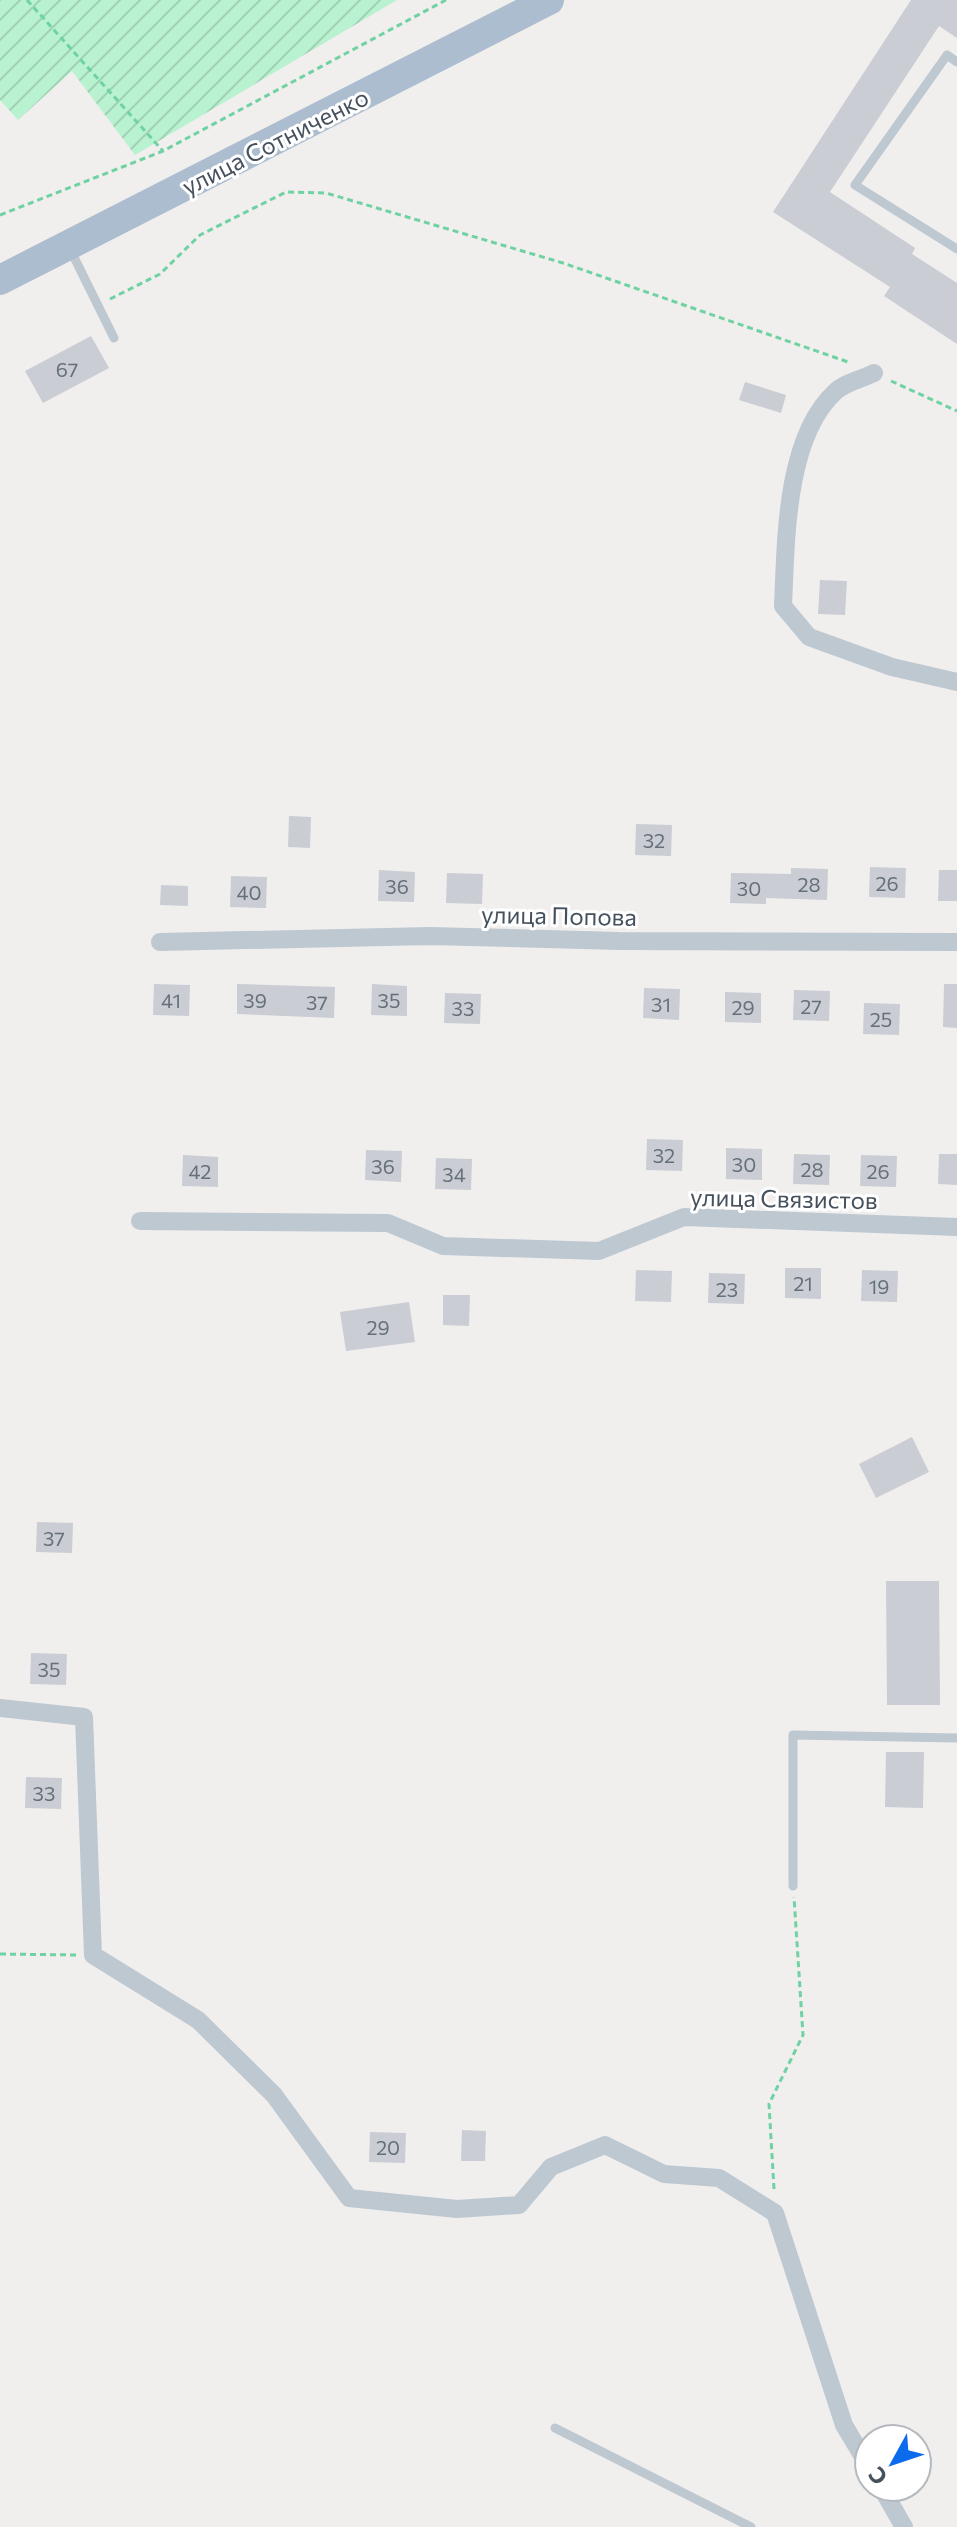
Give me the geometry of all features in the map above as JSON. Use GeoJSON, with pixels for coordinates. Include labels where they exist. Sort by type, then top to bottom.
{"type":"FeatureCollection","features":[{"type":"Feature","properties":{"kind":"main road","name":"улица Сотниченко"},"geometry":{"type":"LineString","coordinates":[[0,280],[549,0]]}},
{"type":"Feature","properties":{"kind":"street"},"geometry":{"type":"LineString","coordinates":[[874,373],[836,391],[805,431],[786,528],[783,606],[809,637],[892,667],[957,682]]}},
{"type":"Feature","properties":{"kind":"street","name":"улица Попова"},"geometry":{"type":"LineString","coordinates":[[160,942],[430,936],[619,941],[957,942]]}},
{"type":"Feature","properties":{"kind":"street","name":"улица Связистов"},"geometry":{"type":"LineString","coordinates":[[140,1221],[388,1223],[443,1246],[599,1251],[684,1217],[957,1227]]}},
{"type":"Feature","properties":{"kind":"street"},"geometry":{"type":"LineString","coordinates":[[0,1708],[84,1717],[93,1955],[198,2020],[274,2095],[349,2198],[457,2209],[519,2205],[551,2167],[605,2145],[664,2174],[719,2178],[775,2213],[844,2425],[853,2440]]}},
{"type":"Feature","properties":{"kind":"street"},"geometry":{"type":"LineString","coordinates":[[890,2503],[904,2527]]}},
{"type":"Feature","properties":{"kind":"lane"},"geometry":{"type":"LineString","coordinates":[[957,62],[947,55],[855,185],[957,249]]}},
{"type":"Feature","properties":{"kind":"lane"},"geometry":{"type":"LineString","coordinates":[[68,246],[114,338]]}},
{"type":"Feature","properties":{"kind":"lane"},"geometry":{"type":"LineString","coordinates":[[793,1886],[793,1735],[957,1738]]}},
{"type":"Feature","properties":{"kind":"lane"},"geometry":{"type":"LineString","coordinates":[[555,2428],[751,2527]]}},
{"type":"Feature","properties":{"kind":"path"},"geometry":{"type":"LineString","coordinates":[[27,0],[163,151]]}},
{"type":"Feature","properties":{"kind":"path"},"geometry":{"type":"LineString","coordinates":[[0,215],[163,151],[446,0]]}},
{"type":"Feature","properties":{"kind":"path"},"geometry":{"type":"LineString","coordinates":[[97,306],[160,274],[200,235],[286,192],[326,193],[563,263],[874,373],[957,411]]}},
{"type":"Feature","properties":{"kind":"path"},"geometry":{"type":"LineString","coordinates":[[775,2213],[769,2104],[803,2035],[793,1886]]}},
{"type":"Feature","properties":{"kind":"path"},"geometry":{"type":"LineString","coordinates":[[0,1954],[93,1955]]}},
{"type":"Feature","properties":{"kind":"green space"},"geometry":{"type":"Polygon","coordinates":[[[0,0],[397,0],[135,155],[72,71],[18,120],[0,100],[0,0]]]}},
{"type":"Feature","properties":{"kind":"building"},"geometry":{"type":"Polygon","coordinates":[[[911,0],[957,0],[957,38],[939,26],[830,192],[915,248],[912,254],[957,283],[957,344],[884,296],[890,287],[773,212],[911,0]]]}},
{"type":"Feature","properties":{"kind":"building"},"geometry":{"type":"Polygon","coordinates":[[[91,336],[109,368],[43,403],[25,371],[91,336]]]}},
{"type":"Feature","properties":{"kind":"building"},"geometry":{"type":"Polygon","coordinates":[[[745,382],[786,395],[781,413],[739,400],[745,382]]]}},
{"type":"Feature","properties":{"kind":"building"},"geometry":{"type":"Polygon","coordinates":[[[820,580],[847,581],[845,615],[818,614],[820,580]]]}},
{"type":"Feature","properties":{"kind":"building"},"geometry":{"type":"Polygon","coordinates":[[[289,816],[311,817],[310,848],[288,847],[289,816]]]}},
{"type":"Feature","properties":{"kind":"building"},"geometry":{"type":"Polygon","coordinates":[[[636,824],[672,825],[671,856],[635,855],[636,824]]]}},
{"type":"Feature","properties":{"kind":"building"},"geometry":{"type":"Polygon","coordinates":[[[870,867],[906,868],[905,898],[869,897],[870,867]]]}},
{"type":"Feature","properties":{"kind":"building"},"geometry":{"type":"Polygon","coordinates":[[[791,868],[828,869],[827,900],[766,898],[766,904],[730,903],[731,873],[791,874],[791,868]]]}},
{"type":"Feature","properties":{"kind":"building"},"geometry":{"type":"Polygon","coordinates":[[[379,870],[415,872],[414,902],[378,901],[379,870]]]}},
{"type":"Feature","properties":{"kind":"building"},"geometry":{"type":"Polygon","coordinates":[[[939,870],[957,870],[957,901],[938,901],[939,870]]]}},
{"type":"Feature","properties":{"kind":"building"},"geometry":{"type":"Polygon","coordinates":[[[447,873],[483,874],[482,904],[446,903],[447,873]]]}},
{"type":"Feature","properties":{"kind":"building"},"geometry":{"type":"Polygon","coordinates":[[[231,876],[267,877],[266,908],[230,907],[231,876]]]}},
{"type":"Feature","properties":{"kind":"building"},"geometry":{"type":"Polygon","coordinates":[[[161,885],[188,886],[188,906],[160,905],[161,885]]]}},
{"type":"Feature","properties":{"kind":"building"},"geometry":{"type":"Polygon","coordinates":[[[154,984],[190,985],[189,1016],[153,1015],[154,984]]]}},
{"type":"Feature","properties":{"kind":"building"},"geometry":{"type":"Polygon","coordinates":[[[237,984],[335,987],[334,1018],[237,1014],[237,984]]]}},
{"type":"Feature","properties":{"kind":"building"},"geometry":{"type":"Polygon","coordinates":[[[372,984],[407,986],[407,1016],[371,1015],[372,984]]]}},
{"type":"Feature","properties":{"kind":"building"},"geometry":{"type":"Polygon","coordinates":[[[944,984],[957,984],[957,1028],[943,1027],[944,984]]]}},
{"type":"Feature","properties":{"kind":"building"},"geometry":{"type":"Polygon","coordinates":[[[644,988],[680,989],[679,1020],[643,1018],[644,988]]]}},
{"type":"Feature","properties":{"kind":"building"},"geometry":{"type":"Polygon","coordinates":[[[794,990],[830,991],[829,1021],[793,1020],[794,990]]]}},
{"type":"Feature","properties":{"kind":"building"},"geometry":{"type":"Polygon","coordinates":[[[725,992],[761,993],[761,1023],[725,1022],[725,992]]]}},
{"type":"Feature","properties":{"kind":"building"},"geometry":{"type":"Polygon","coordinates":[[[445,993],[481,994],[480,1024],[444,1023],[445,993]]]}},
{"type":"Feature","properties":{"kind":"building"},"geometry":{"type":"Polygon","coordinates":[[[864,1003],[900,1004],[899,1035],[863,1034],[864,1003]]]}},
{"type":"Feature","properties":{"kind":"building"},"geometry":{"type":"Polygon","coordinates":[[[647,1139],[683,1140],[682,1171],[646,1170],[647,1139]]]}},
{"type":"Feature","properties":{"kind":"building"},"geometry":{"type":"Polygon","coordinates":[[[726,1148],[762,1149],[762,1180],[726,1179],[726,1148]]]}},
{"type":"Feature","properties":{"kind":"building"},"geometry":{"type":"Polygon","coordinates":[[[366,1150],[402,1151],[401,1182],[365,1180],[366,1150]]]}},
{"type":"Feature","properties":{"kind":"building"},"geometry":{"type":"Polygon","coordinates":[[[794,1154],[830,1155],[829,1185],[793,1184],[794,1154]]]}},
{"type":"Feature","properties":{"kind":"building"},"geometry":{"type":"Polygon","coordinates":[[[939,1154],[957,1154],[957,1185],[938,1184],[939,1154]]]}},
{"type":"Feature","properties":{"kind":"building"},"geometry":{"type":"Polygon","coordinates":[[[183,1155],[218,1157],[218,1187],[182,1186],[183,1155]]]}},
{"type":"Feature","properties":{"kind":"building"},"geometry":{"type":"Polygon","coordinates":[[[861,1155],[897,1156],[896,1187],[860,1186],[861,1155]]]}},
{"type":"Feature","properties":{"kind":"building"},"geometry":{"type":"Polygon","coordinates":[[[436,1158],[472,1159],[471,1190],[435,1189],[436,1158]]]}},
{"type":"Feature","properties":{"kind":"building"},"geometry":{"type":"Polygon","coordinates":[[[785,1268],[821,1268],[821,1299],[785,1298],[785,1268]]]}},
{"type":"Feature","properties":{"kind":"building"},"geometry":{"type":"Polygon","coordinates":[[[636,1270],[672,1271],[671,1302],[635,1301],[636,1270]]]}},
{"type":"Feature","properties":{"kind":"building"},"geometry":{"type":"Polygon","coordinates":[[[862,1270],[898,1271],[897,1302],[861,1301],[862,1270]]]}},
{"type":"Feature","properties":{"kind":"building"},"geometry":{"type":"Polygon","coordinates":[[[709,1273],[745,1274],[744,1304],[708,1303],[709,1273]]]}},
{"type":"Feature","properties":{"kind":"building"},"geometry":{"type":"Polygon","coordinates":[[[443,1295],[470,1295],[469,1326],[443,1325],[443,1295]]]}},
{"type":"Feature","properties":{"kind":"building"},"geometry":{"type":"Polygon","coordinates":[[[409,1302],[415,1342],[346,1351],[340,1312],[409,1302]]]}},
{"type":"Feature","properties":{"kind":"building"},"geometry":{"type":"Polygon","coordinates":[[[912,1437],[929,1472],[876,1498],[859,1464],[912,1437]]]}},
{"type":"Feature","properties":{"kind":"building"},"geometry":{"type":"Polygon","coordinates":[[[37,1522],[73,1523],[72,1553],[36,1552],[37,1522]]]}},
{"type":"Feature","properties":{"kind":"building"},"geometry":{"type":"Polygon","coordinates":[[[886,1581],[939,1581],[940,1705],[887,1705],[886,1581]]]}},
{"type":"Feature","properties":{"kind":"building"},"geometry":{"type":"Polygon","coordinates":[[[31,1653],[67,1654],[66,1685],[30,1684],[31,1653]]]}},
{"type":"Feature","properties":{"kind":"building"},"geometry":{"type":"Polygon","coordinates":[[[886,1752],[924,1752],[923,1808],[885,1807],[886,1752]]]}},
{"type":"Feature","properties":{"kind":"building"},"geometry":{"type":"Polygon","coordinates":[[[26,1777],[62,1778],[61,1809],[25,1808],[26,1777]]]}},
{"type":"Feature","properties":{"kind":"building"},"geometry":{"type":"Polygon","coordinates":[[[462,2130],[486,2131],[485,2161],[461,2161],[462,2130]]]}},
{"type":"Feature","properties":{"kind":"building"},"geometry":{"type":"Polygon","coordinates":[[[370,2132],[406,2133],[405,2163],[369,2162],[370,2132]]]}}]}
